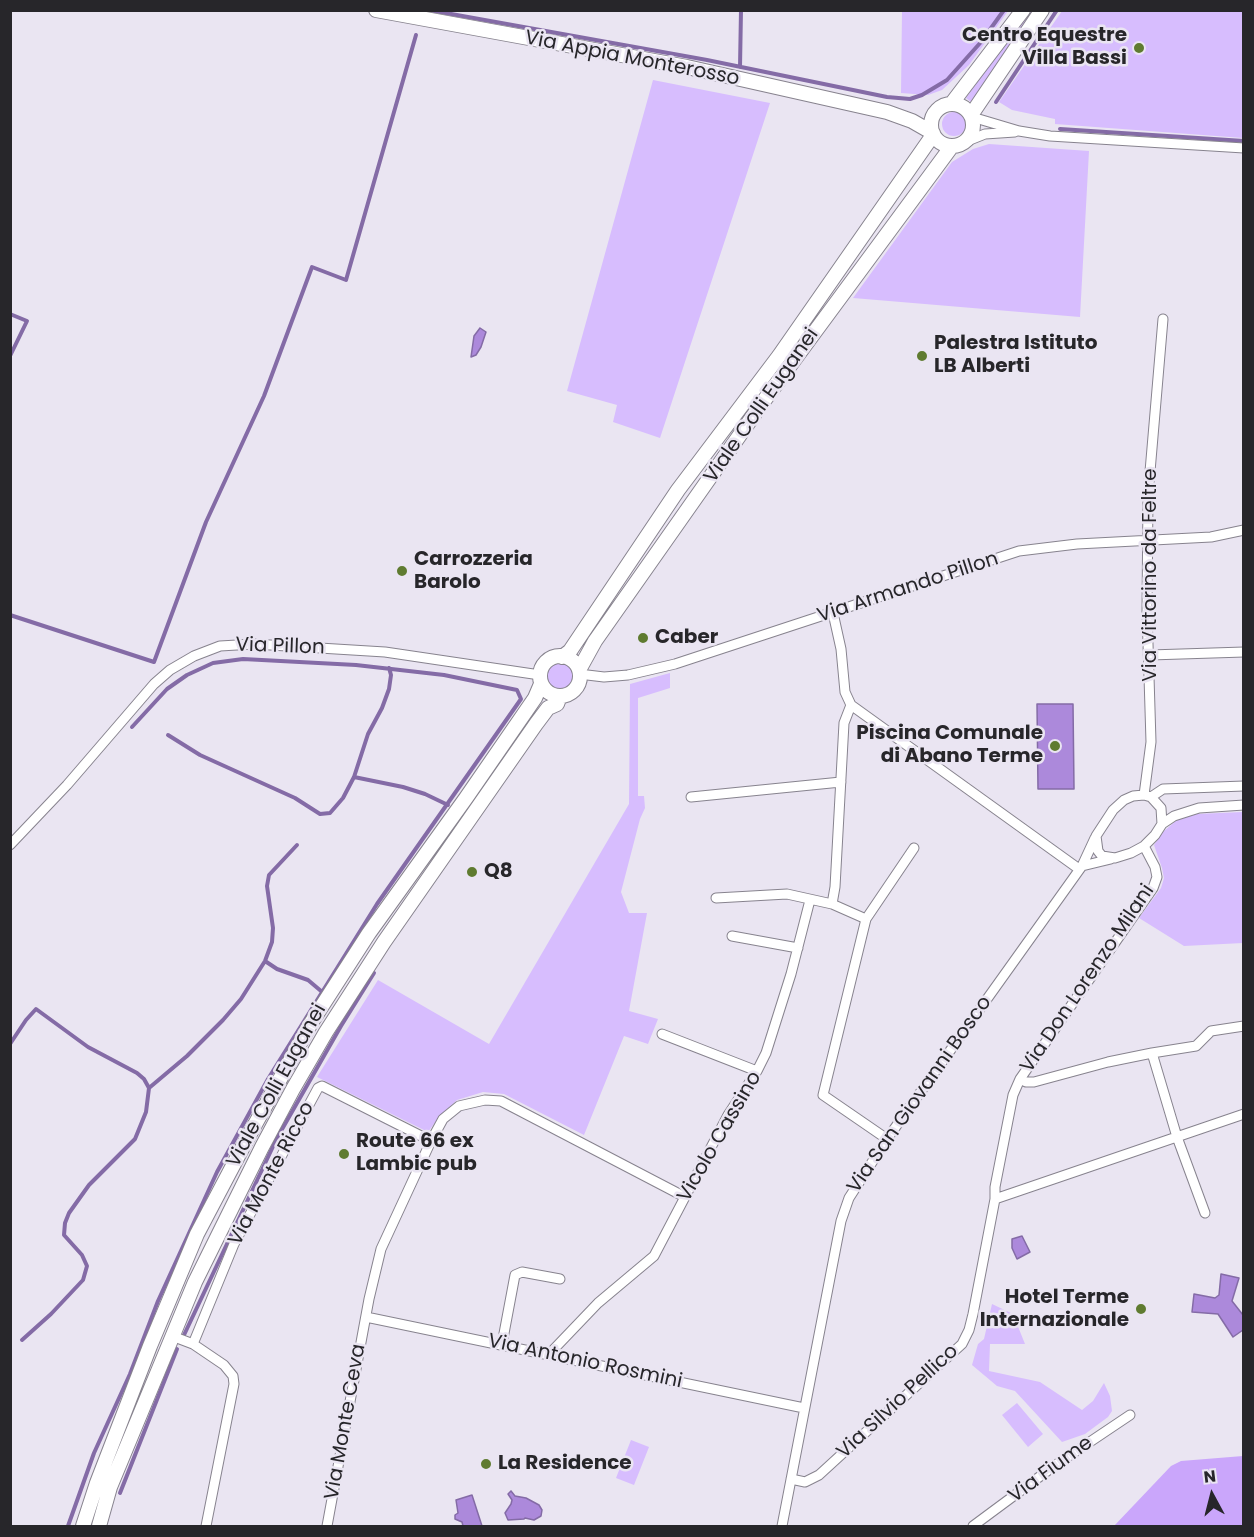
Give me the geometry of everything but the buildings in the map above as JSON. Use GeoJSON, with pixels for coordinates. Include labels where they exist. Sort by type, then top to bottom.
{"type":"FeatureCollection","features":[{"type":"Feature","properties":{"kind":"main road","name":"Via Appia Monterosso"},"geometry":{"type":"LineString","coordinates":[[376,10],[687,67],[887,112],[912,121],[933,134]]}},
{"type":"Feature","properties":{"kind":"main road"},"geometry":{"type":"LineString","coordinates":[[952,103],[1023,10]]}},
{"type":"Feature","properties":{"kind":"main road","name":"Viale Colli Euganei"},"geometry":{"type":"LineString","coordinates":[[99,1527],[110,1487],[200,1272],[262,1147],[326,1032],[384,942],[536,724],[548,708],[557,704],[560,696],[572,692],[577,687],[579,672],[595,641],[763,402],[959,144],[973,130],[972,116],[1042,10]]}},
{"type":"Feature","properties":{"kind":"main road"},"geometry":{"type":"LineString","coordinates":[[936,111],[952,103],[963,106],[972,116]]}},
{"type":"Feature","properties":{"kind":"main road","name":"Via Appia Monterosso"},"geometry":{"type":"LineString","coordinates":[[887,112],[936,111]]}},
{"type":"Feature","properties":{"kind":"main road","name":"Viale Colli Euganei"},"geometry":{"type":"LineString","coordinates":[[83,1527],[100,1473],[192,1245],[247,1139],[317,1013],[369,933],[535,698],[541,679],[541,669],[549,659],[562,657],[570,651],[678,490],[772,365],[933,134],[931,121],[936,111]]}},
{"type":"Feature","properties":{"kind":"main road"},"geometry":{"type":"LineString","coordinates":[[933,134],[941,143],[959,144]]}},
{"type":"Feature","properties":{"kind":"main road"},"geometry":{"type":"LineString","coordinates":[[562,657],[572,661],[579,672]]}},
{"type":"Feature","properties":{"kind":"main road"},"geometry":{"type":"LineString","coordinates":[[541,679],[549,693],[560,696]]}},
{"type":"Feature","properties":{"kind":"street"},"geometry":{"type":"LineString","coordinates":[[972,116],[1019,131],[1050,136],[1244,148]]}},
{"type":"Feature","properties":{"kind":"street"},"geometry":{"type":"LineString","coordinates":[[959,144],[986,135],[1019,131]]}},
{"type":"Feature","properties":{"kind":"street","name":"Via Vittorino da Feltre"},"geometry":{"type":"LineString","coordinates":[[1148,796],[1151,742],[1147,611],[1148,495],[1163,319]]}},
{"type":"Feature","properties":{"kind":"street","name":"Via Armando Pillon"},"geometry":{"type":"LineString","coordinates":[[579,672],[604,677],[647,672],[1019,551],[1077,544],[1211,537],[1244,530]]}},
{"type":"Feature","properties":{"kind":"street"},"geometry":{"type":"LineString","coordinates":[[833,613],[841,649],[845,692],[851,705],[1081,868],[1131,854],[1144,846],[1162,824],[1174,816],[1199,808],[1244,805]]}},
{"type":"Feature","properties":{"kind":"street","name":"Via Pillon"},"geometry":{"type":"LineString","coordinates":[[10,846],[154,684],[170,670],[220,646],[254,644],[385,652],[488,666],[541,679]]}},
{"type":"Feature","properties":{"kind":"street"},"geometry":{"type":"LineString","coordinates":[[1150,655],[1244,652]]}},
{"type":"Feature","properties":{"kind":"street"},"geometry":{"type":"LineString","coordinates":[[832,904],[844,723],[851,705]]}},
{"type":"Feature","properties":{"kind":"street"},"geometry":{"type":"LineString","coordinates":[[691,797],[841,783]]}},
{"type":"Feature","properties":{"kind":"street","name":"Via San Giovanni Bosco"},"geometry":{"type":"LineString","coordinates":[[782,1527],[841,1221],[849,1198],[887,1139],[1081,868],[1096,836],[1113,810],[1124,800],[1133,796],[1148,796],[1163,789],[1244,786]]}},
{"type":"Feature","properties":{"kind":"street"},"geometry":{"type":"LineString","coordinates":[[1148,796],[1161,808],[1162,824]]}},
{"type":"Feature","properties":{"kind":"street"},"geometry":{"type":"LineString","coordinates":[[1096,836],[1098,851],[1102,856],[1115,858]]}},
{"type":"Feature","properties":{"kind":"street","name":"Via Don Lorenzo Milani"},"geometry":{"type":"LineString","coordinates":[[995,1199],[994,1187],[1008,1116],[1020,1079],[1154,888],[1157,877],[1144,846]]}},
{"type":"Feature","properties":{"kind":"street"},"geometry":{"type":"LineString","coordinates":[[887,1139],[824,1095],[866,919],[914,848]]}},
{"type":"Feature","properties":{"kind":"street"},"geometry":{"type":"LineString","coordinates":[[716,898],[787,894],[832,904],[866,919]]}},
{"type":"Feature","properties":{"kind":"street","name":"Vicolo Cassino"},"geometry":{"type":"LineString","coordinates":[[552,1354],[554,1349],[598,1303],[654,1256],[728,1115],[757,1071],[773,1036],[810,900]]}},
{"type":"Feature","properties":{"kind":"street"},"geometry":{"type":"LineString","coordinates":[[732,936],[798,948]]}},
{"type":"Feature","properties":{"kind":"street","name":"Via Don Lorenzo Milani"},"geometry":{"type":"LineString","coordinates":[[1020,1079],[1034,1082],[1152,1053],[1196,1046],[1211,1031],[1244,1026]]}},
{"type":"Feature","properties":{"kind":"street"},"geometry":{"type":"LineString","coordinates":[[662,1034],[757,1071]]}},
{"type":"Feature","properties":{"kind":"street"},"geometry":{"type":"LineString","coordinates":[[1152,1053],[1177,1137],[1205,1213]]}},
{"type":"Feature","properties":{"kind":"street","name":"Via Monte Ricco"},"geometry":{"type":"LineString","coordinates":[[193,1344],[234,1244],[318,1088],[322,1086],[431,1140]]}},
{"type":"Feature","properties":{"kind":"street","name":"Via Monte Ceva"},"geometry":{"type":"LineString","coordinates":[[327,1527],[381,1249],[443,1119],[459,1106],[485,1100],[501,1101],[685,1197]]}},
{"type":"Feature","properties":{"kind":"street"},"geometry":{"type":"LineString","coordinates":[[995,1199],[1244,1114]]}},
{"type":"Feature","properties":{"kind":"street","name":"Via Silvio Pellico"},"geometry":{"type":"LineString","coordinates":[[790,1479],[805,1482],[819,1475],[962,1344],[973,1314],[995,1199]]}},
{"type":"Feature","properties":{"kind":"street"},"geometry":{"type":"LineString","coordinates":[[502,1344],[515,1275],[522,1272],[560,1280]]}},
{"type":"Feature","properties":{"kind":"street","name":"Via Antonio Rosmini"},"geometry":{"type":"LineString","coordinates":[[366,1317],[804,1408]]}},
{"type":"Feature","properties":{"kind":"street"},"geometry":{"type":"LineString","coordinates":[[172,1336],[193,1344],[224,1365],[233,1376],[234,1384],[206,1527]]}},
{"type":"Feature","properties":{"kind":"street","name":"Via Fiume"},"geometry":{"type":"LineString","coordinates":[[974,1527],[1054,1466],[1130,1415]]}},
{"type":"Feature","properties":{"kind":"shaded area"},"geometry":{"type":"Polygon","coordinates":[[[902,10],[1008,11],[969,65],[942,90],[928,95],[901,93],[902,10]]]}},
{"type":"Feature","properties":{"kind":"shaded area"},"geometry":{"type":"Polygon","coordinates":[[[1028,11],[1037,11],[971,102],[966,98],[1028,11]]]}},
{"type":"Feature","properties":{"kind":"shaded area","name":"Centro Equestre Villa Bassi"},"geometry":{"type":"Polygon","coordinates":[[[1062,11],[1243,11],[1243,138],[1055,124],[1055,119],[1012,110],[999,102],[1062,11]]]}},
{"type":"Feature","properties":{"kind":"shaded area"},"geometry":{"type":"Polygon","coordinates":[[[653,80],[770,103],[660,438],[613,422],[617,405],[567,391],[653,80]]]}},
{"type":"Feature","properties":{"kind":"shaded area"},"geometry":{"type":"Polygon","coordinates":[[[954,112],[962,116],[966,124],[962,132],[954,136],[946,132],[942,124],[946,116],[954,112]]]}},
{"type":"Feature","properties":{"kind":"shaded area"},"geometry":{"type":"Polygon","coordinates":[[[989,144],[1089,151],[1080,317],[853,298],[952,162],[973,149],[989,144]]]}},
{"type":"Feature","properties":{"kind":"shaded area"},"geometry":{"type":"Polygon","coordinates":[[[480,328],[486,332],[481,347],[476,355],[471,357],[474,336],[480,328]]]}},
{"type":"Feature","properties":{"kind":"shaded area"},"geometry":{"type":"Polygon","coordinates":[[[560,663],[569,667],[573,676],[569,685],[560,689],[551,685],[547,676],[551,667],[560,663]]]}},
{"type":"Feature","properties":{"kind":"shaded area"},"geometry":{"type":"Polygon","coordinates":[[[670,673],[670,688],[638,698],[638,796],[644,796],[645,808],[621,892],[629,913],[647,913],[629,1011],[658,1019],[648,1044],[624,1036],[584,1135],[504,1094],[483,1092],[457,1100],[439,1117],[428,1132],[317,1077],[378,980],[489,1044],[629,804],[630,684],[670,673]]]}},
{"type":"Feature","properties":{"kind":"shaded area","name":"Piscina Comunale di Abano Terme"},"geometry":{"type":"Polygon","coordinates":[[[1037,704],[1073,704],[1074,789],[1038,789],[1037,704]]]}},
{"type":"Feature","properties":{"kind":"shaded area"},"geometry":{"type":"Polygon","coordinates":[[[1243,812],[1243,943],[1184,946],[1139,918],[1161,888],[1164,878],[1154,845],[1164,831],[1177,820],[1197,814],[1243,812]]]}},
{"type":"Feature","properties":{"kind":"shaded area"},"geometry":{"type":"Polygon","coordinates":[[[1022,1236],[1030,1252],[1017,1259],[1012,1248],[1012,1239],[1022,1236]]]}},
{"type":"Feature","properties":{"kind":"shaded area"},"geometry":{"type":"Polygon","coordinates":[[[1221,1274],[1239,1278],[1232,1301],[1243,1315],[1243,1330],[1233,1337],[1218,1314],[1192,1312],[1194,1294],[1215,1298],[1219,1295],[1221,1274]]]}},
{"type":"Feature","properties":{"kind":"shaded area"},"geometry":{"type":"Polygon","coordinates":[[[992,1304],[1013,1314],[1025,1344],[990,1344],[989,1371],[1040,1382],[1082,1410],[1093,1401],[1104,1383],[1110,1396],[1112,1411],[1108,1417],[1085,1434],[1062,1442],[1015,1391],[997,1386],[972,1365],[978,1344],[984,1339],[992,1304]]]}},
{"type":"Feature","properties":{"kind":"shaded area"},"geometry":{"type":"Polygon","coordinates":[[[1017,1403],[1043,1434],[1028,1447],[1002,1415],[1017,1403]]]}},
{"type":"Feature","properties":{"kind":"shaded area"},"geometry":{"type":"Polygon","coordinates":[[[631,1440],[649,1447],[634,1485],[616,1478],[631,1440]]]}},
{"type":"Feature","properties":{"kind":"shaded area"},"geometry":{"type":"Polygon","coordinates":[[[1243,1456],[1243,1526],[1114,1526],[1171,1466],[1181,1461],[1243,1456]]]}},
{"type":"Feature","properties":{"kind":"shaded area"},"geometry":{"type":"Polygon","coordinates":[[[511,1491],[515,1496],[526,1498],[539,1505],[542,1510],[541,1516],[534,1520],[525,1518],[508,1520],[505,1513],[511,1504],[512,1500],[508,1494],[511,1491]]]}},
{"type":"Feature","properties":{"kind":"shaded area"},"geometry":{"type":"Polygon","coordinates":[[[472,1495],[482,1526],[463,1526],[462,1522],[455,1519],[458,1513],[456,1500],[472,1495]]]}},
{"type":"Feature","properties":{"kind":"waterway"},"geometry":{"type":"LineString","coordinates":[[429,10],[707,60],[887,97],[910,99],[922,95],[947,80],[981,42],[1004,10]]}},
{"type":"Feature","properties":{"kind":"waterway"},"geometry":{"type":"LineString","coordinates":[[740,67],[741,10]]}},
{"type":"Feature","properties":{"kind":"waterway"},"geometry":{"type":"LineString","coordinates":[[996,102],[1057,10]]}},
{"type":"Feature","properties":{"kind":"waterway"},"geometry":{"type":"LineString","coordinates":[[10,615],[154,662],[206,522],[264,396],[312,267],[346,280],[416,35]]}},
{"type":"Feature","properties":{"kind":"waterway"},"geometry":{"type":"LineString","coordinates":[[1060,129],[1244,141]]}},
{"type":"Feature","properties":{"kind":"waterway"},"geometry":{"type":"LineString","coordinates":[[10,314],[27,321],[10,356]]}},
{"type":"Feature","properties":{"kind":"waterway"},"geometry":{"type":"LineString","coordinates":[[68,1526],[94,1453],[130,1374],[158,1301],[217,1172],[268,1079],[377,904],[521,699],[517,690],[444,675],[356,665],[243,659],[213,663],[187,675],[167,689],[132,727]]}},
{"type":"Feature","properties":{"kind":"waterway"},"geometry":{"type":"LineString","coordinates":[[168,735],[200,755],[295,798],[320,814],[330,813],[343,798],[354,777],[368,734],[389,689],[391,675],[389,668]]}},
{"type":"Feature","properties":{"kind":"waterway"},"geometry":{"type":"LineString","coordinates":[[354,777],[403,787],[448,805]]}},
{"type":"Feature","properties":{"kind":"waterway"},"geometry":{"type":"LineString","coordinates":[[149,1088],[187,1056],[223,1020],[241,999],[265,961],[272,942],[273,928],[267,886],[269,875],[297,845]]}},
{"type":"Feature","properties":{"kind":"waterway"},"geometry":{"type":"LineString","coordinates":[[265,961],[277,969],[308,980],[321,991]]}},
{"type":"Feature","properties":{"kind":"waterway"},"geometry":{"type":"LineString","coordinates":[[184,1335],[277,1138],[374,973]]}},
{"type":"Feature","properties":{"kind":"waterway"},"geometry":{"type":"LineString","coordinates":[[10,1044],[36,1009],[88,1047],[137,1073],[149,1088],[146,1112],[135,1139],[89,1185],[69,1213],[65,1223],[64,1235],[82,1255],[87,1266],[83,1280],[22,1340]]}},
{"type":"Feature","properties":{"kind":"waterway"},"geometry":{"type":"LineString","coordinates":[[120,1493],[177,1349]]}},
{"type":"Feature","properties":{"kind":"place","name":"Centro Equestre Villa Bassi"},"geometry":{"type":"Point","coordinates":[1139,48]}},
{"type":"Feature","properties":{"kind":"place","name":"Palestra Istituto LB Alberti"},"geometry":{"type":"Point","coordinates":[922,356]}},
{"type":"Feature","properties":{"kind":"place","name":"Carrozzeria Barolo"},"geometry":{"type":"Point","coordinates":[402,571]}},
{"type":"Feature","properties":{"kind":"place","name":"Caber"},"geometry":{"type":"Point","coordinates":[643,638]}},
{"type":"Feature","properties":{"kind":"place","name":"Piscina Comunale di Abano Terme"},"geometry":{"type":"Point","coordinates":[1055,746]}},
{"type":"Feature","properties":{"kind":"place","name":"Q8"},"geometry":{"type":"Point","coordinates":[472,872]}},
{"type":"Feature","properties":{"kind":"place","name":"Route 66 ex Lambic pub"},"geometry":{"type":"Point","coordinates":[344,1154]}},
{"type":"Feature","properties":{"kind":"place","name":"Hotel Terme Internazionale"},"geometry":{"type":"Point","coordinates":[1141,1309]}},
{"type":"Feature","properties":{"kind":"place","name":"La Residence"},"geometry":{"type":"Point","coordinates":[486,1464]}}]}
